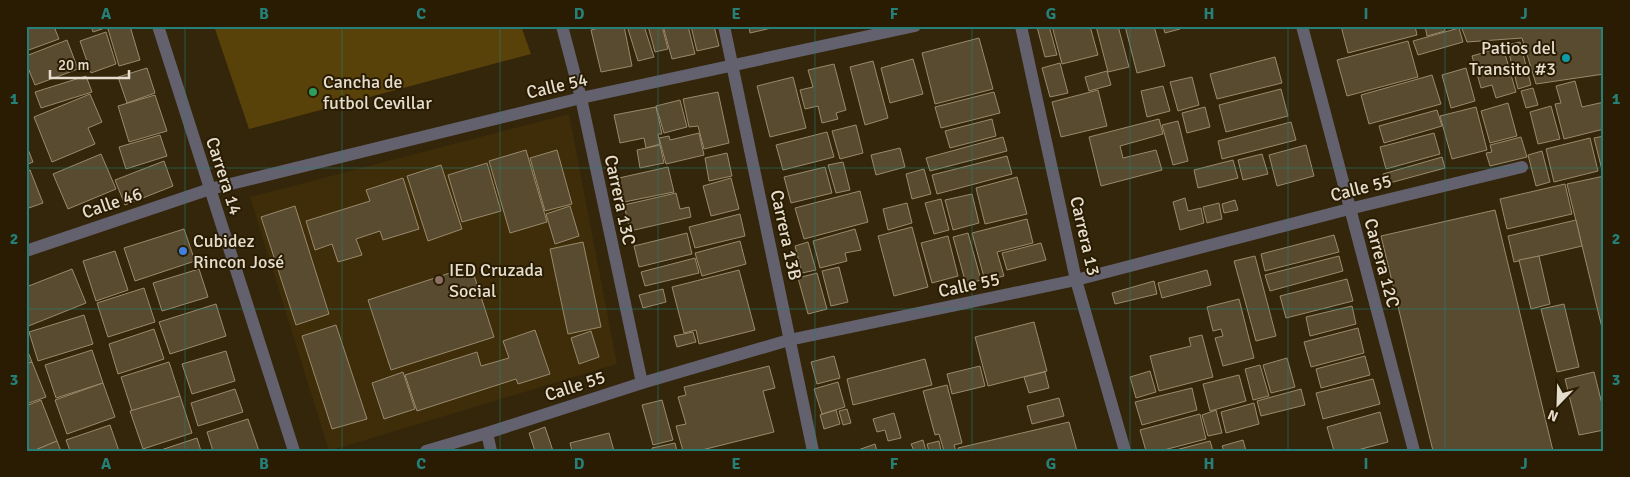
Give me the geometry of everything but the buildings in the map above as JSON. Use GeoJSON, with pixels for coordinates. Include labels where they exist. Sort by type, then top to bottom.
{"type":"FeatureCollection","features":[{"type":"Feature","properties":{"kind":"street","name":"Carrera 14"},"geometry":{"type":"LineString","coordinates":[[158,26],[294,451]]}},
{"type":"Feature","properties":{"kind":"street","name":"Carrera 13C"},"geometry":{"type":"LineString","coordinates":[[562,26],[580,98],[642,383]]}},
{"type":"Feature","properties":{"kind":"street","name":"Carrera 13B"},"geometry":{"type":"LineString","coordinates":[[724,26],[813,451]]}},
{"type":"Feature","properties":{"kind":"street","name":"Calle 54"},"geometry":{"type":"LineString","coordinates":[[210,189],[580,98],[915,26]]}},
{"type":"Feature","properties":{"kind":"street","name":"Carrera 13"},"geometry":{"type":"LineString","coordinates":[[1021,26],[1076,280],[1125,451]]}},
{"type":"Feature","properties":{"kind":"street","name":"Carrera 12C"},"geometry":{"type":"LineString","coordinates":[[1302,26],[1414,451]]}},
{"type":"Feature","properties":{"kind":"street","name":"Calle 55"},"geometry":{"type":"LineString","coordinates":[[426,451],[642,383],[789,340],[1076,280],[1349,209],[1522,167]]}},
{"type":"Feature","properties":{"kind":"street","name":"Calle 46"},"geometry":{"type":"LineString","coordinates":[[26,251],[210,189]]}},
{"type":"Feature","properties":{"kind":"street"},"geometry":{"type":"LineString","coordinates":[[487,433],[491,451]]}},
{"type":"Feature","properties":{"kind":"shaded area","name":"Cancha de futbol Cevillar"},"geometry":{"type":"Polygon","coordinates":[[[214,26],[521,26],[531,54],[249,129],[214,26]]]}},
{"type":"Feature","properties":{"kind":"shaded area","name":"IED Cruzada Social"},"geometry":{"type":"Polygon","coordinates":[[[569,114],[617,364],[329,451],[250,197],[569,114]]]}},
{"type":"Feature","properties":{"kind":"place","name":"Patios del Transito #3"},"geometry":{"type":"Point","coordinates":[1566,58]}},
{"type":"Feature","properties":{"kind":"place","name":"Cancha de futbol Cevillar"},"geometry":{"type":"Point","coordinates":[313,92]}},
{"type":"Feature","properties":{"kind":"place","name":"Cubidez Rincon José"},"geometry":{"type":"Point","coordinates":[183,251]}},
{"type":"Feature","properties":{"kind":"place","name":"IED Cruzada Social"},"geometry":{"type":"Point","coordinates":[439,280]}}]}
